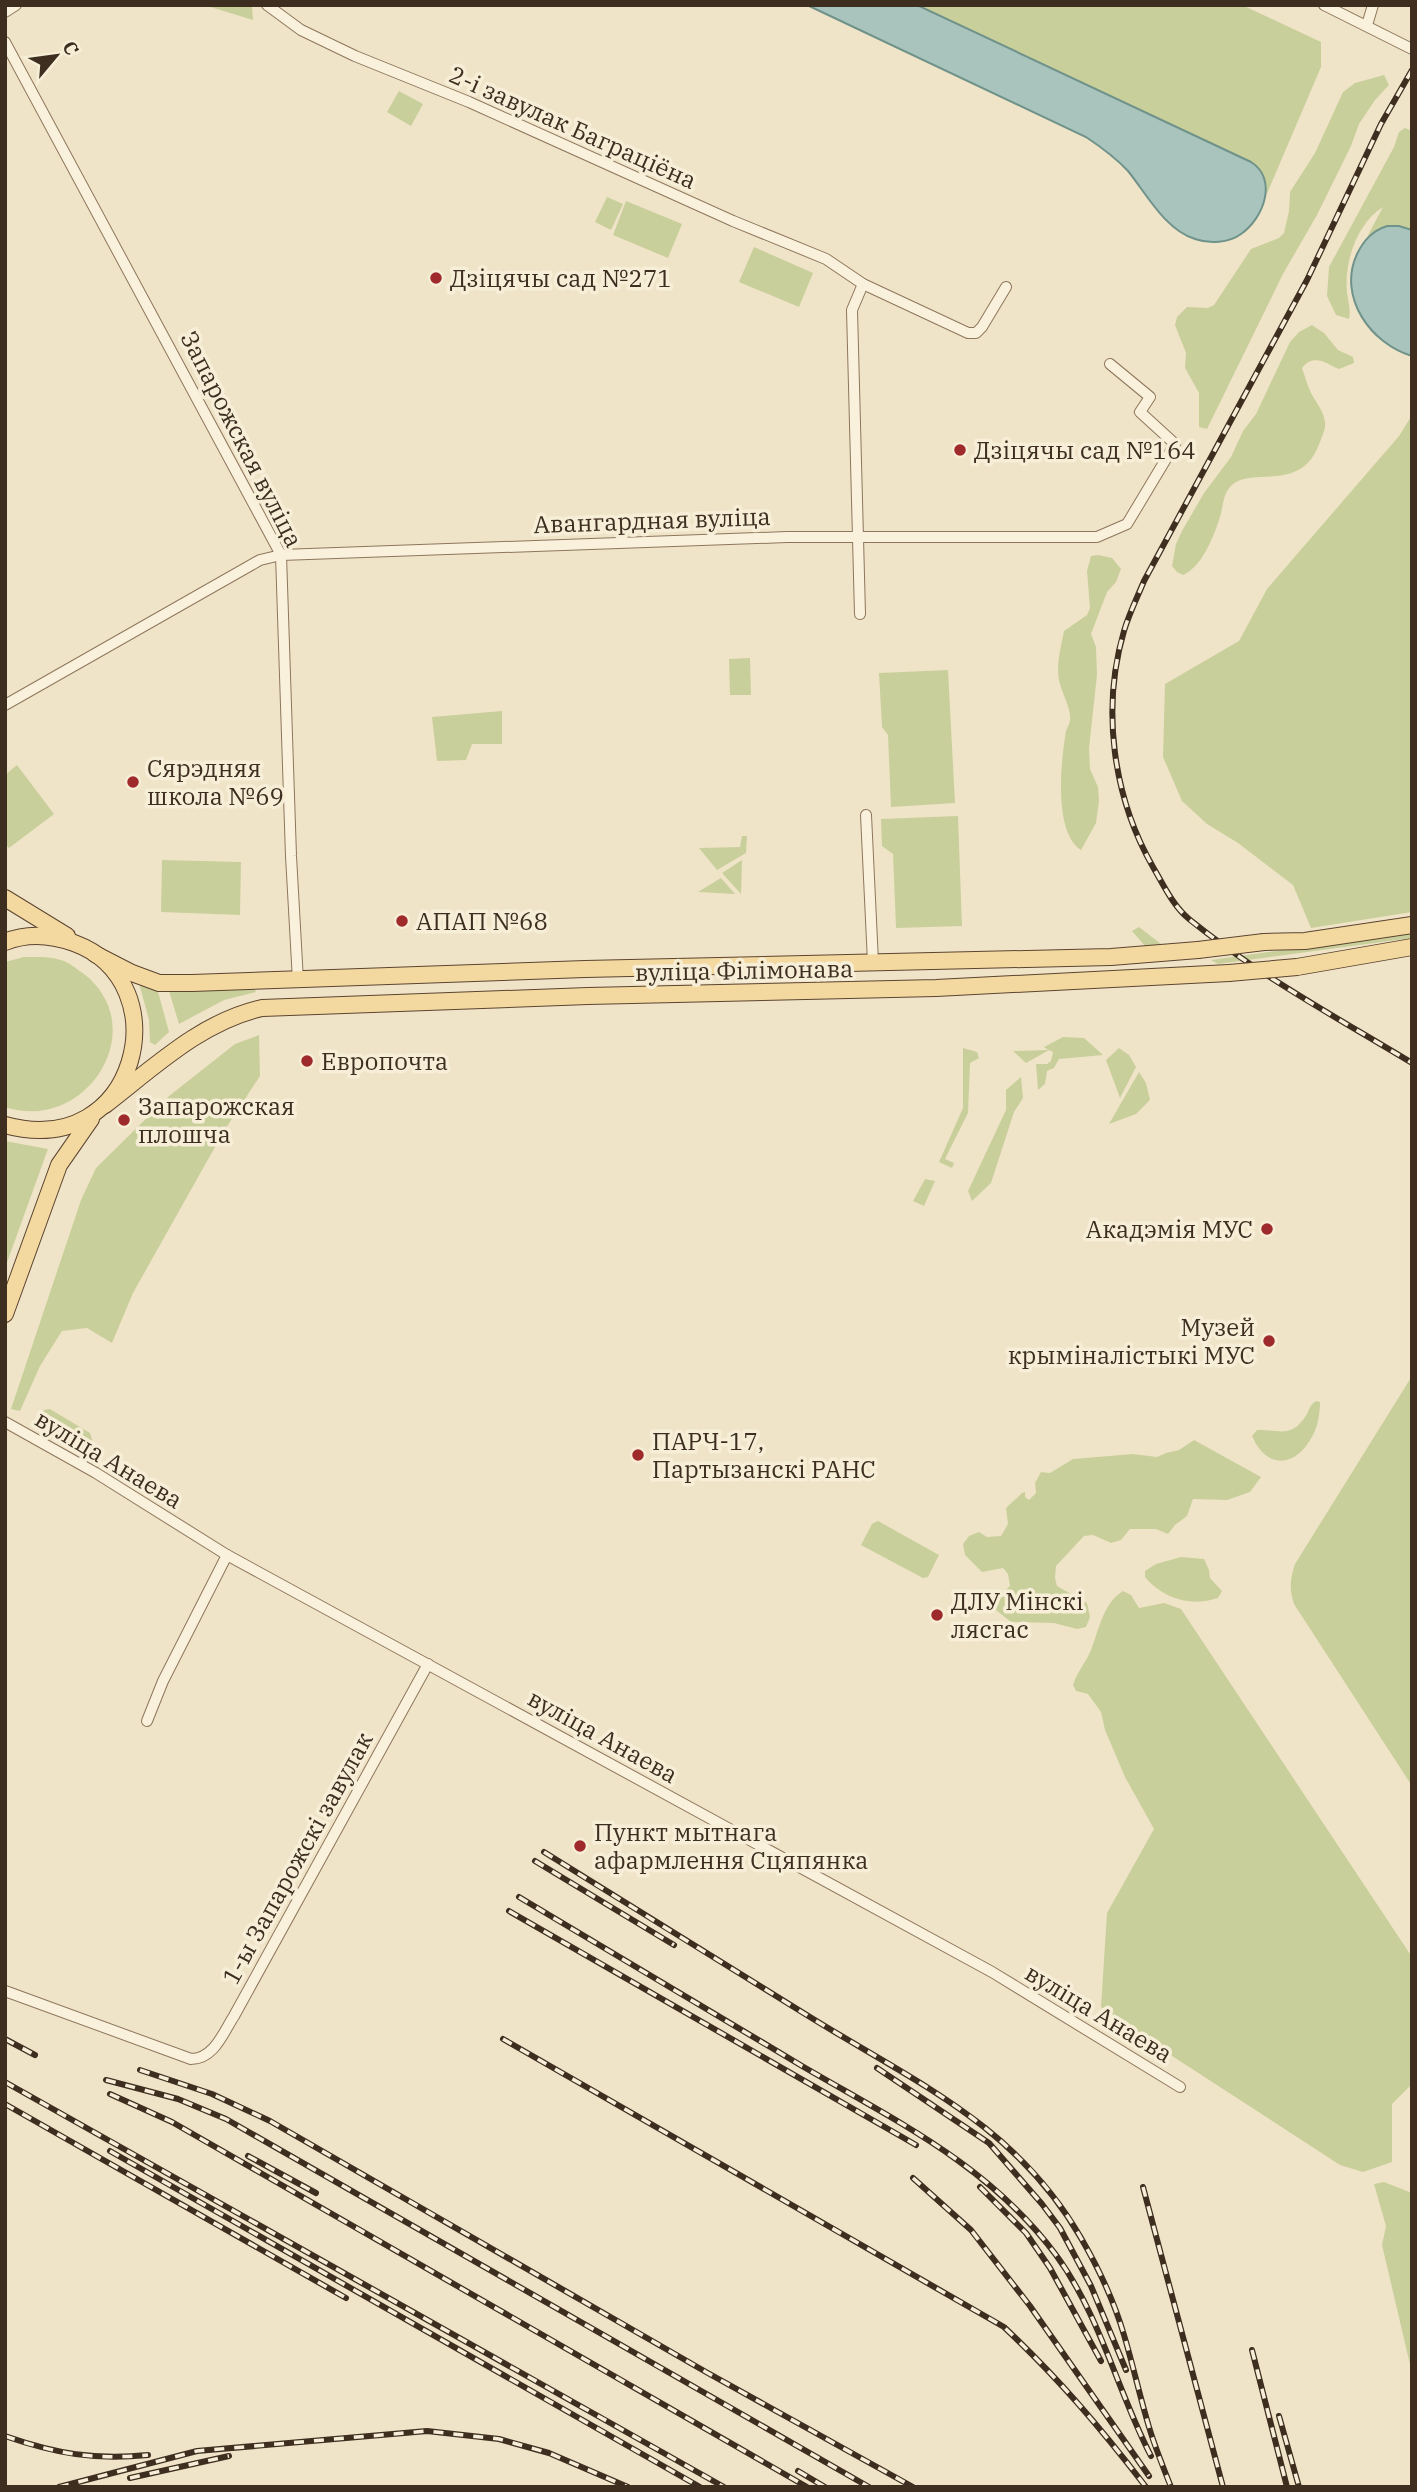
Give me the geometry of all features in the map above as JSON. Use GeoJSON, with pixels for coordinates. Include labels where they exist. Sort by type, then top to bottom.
{"type":"FeatureCollection","features":[{"type":"Feature","properties":{"kind":"main road"},"geometry":{"type":"LineString","coordinates":[[5,898],[90,951],[111,969],[123,986],[131,1006],[134,1027],[128,1070],[118,1088],[79,1134],[59,1165],[5,1314]]}},
{"type":"Feature","properties":{"kind":"main road","name":"вуліца Філімонава"},"geometry":{"type":"LineString","coordinates":[[90,951],[132,973],[159,983],[298,981],[585,969],[1111,957],[1264,942],[1305,941],[1412,925]]}},
{"type":"Feature","properties":{"kind":"main road"},"geometry":{"type":"LineString","coordinates":[[5,942],[37,936],[61,938],[90,951]]}},
{"type":"Feature","properties":{"kind":"main road","name":"вуліца Філімонава"},"geometry":{"type":"LineString","coordinates":[[101,1108],[196,1037],[228,1018],[262,1008],[588,996],[936,988],[1229,973],[1297,967],[1412,947]]}},
{"type":"Feature","properties":{"kind":"main road"},"geometry":{"type":"LineString","coordinates":[[935,963],[936,988]]}},
{"type":"Feature","properties":{"kind":"main road"},"geometry":{"type":"LineString","coordinates":[[5,1125],[41,1131],[61,1128],[80,1122],[101,1108]]}},
{"type":"Feature","properties":{"kind":"street"},"geometry":{"type":"LineString","coordinates":[[5,12],[16,5]]}},
{"type":"Feature","properties":{"kind":"street","name":"2-і завулак Баграціёна"},"geometry":{"type":"LineString","coordinates":[[267,5],[301,30],[355,56],[469,102],[733,221],[826,259],[863,284],[968,333],[976,332],[982,327],[1006,287]]}},
{"type":"Feature","properties":{"kind":"street"},"geometry":{"type":"LineString","coordinates":[[1324,5],[1412,49]]}},
{"type":"Feature","properties":{"kind":"street"},"geometry":{"type":"LineString","coordinates":[[1367,25],[1373,5]]}},
{"type":"Feature","properties":{"kind":"street","name":"Запарожская вуліца"},"geometry":{"type":"LineString","coordinates":[[5,41],[281,555],[298,981]]}},
{"type":"Feature","properties":{"kind":"street"},"geometry":{"type":"LineString","coordinates":[[860,614],[852,310],[863,284]]}},
{"type":"Feature","properties":{"kind":"street","name":"Авангардная вуліца"},"geometry":{"type":"LineString","coordinates":[[5,705],[260,560],[281,555],[857,536],[1097,537],[1127,524],[1175,444],[1140,412],[1150,397],[1110,364]]}},
{"type":"Feature","properties":{"kind":"street"},"geometry":{"type":"LineString","coordinates":[[866,815],[873,962]]}},
{"type":"Feature","properties":{"kind":"street","name":"вуліца Анаева"},"geometry":{"type":"LineString","coordinates":[[5,1422],[96,1473],[227,1555],[992,1972],[1180,2087]]}},
{"type":"Feature","properties":{"kind":"street"},"geometry":{"type":"LineString","coordinates":[[147,1721],[160,1688],[227,1555]]}},
{"type":"Feature","properties":{"kind":"street","name":"1-ы Запарожскі завулак"},"geometry":{"type":"LineString","coordinates":[[5,1991],[191,2059],[202,2059],[211,2052],[234,2016],[428,1664]]}},
{"type":"Feature","properties":{"kind":"green space"},"geometry":{"type":"Polygon","coordinates":[[[204,5],[252,5],[253,20],[204,5]]]}},
{"type":"Feature","properties":{"kind":"green space"},"geometry":{"type":"Polygon","coordinates":[[[917,5],[1242,5],[1321,42],[1321,67],[1266,196],[1264,176],[1251,162],[917,5]]]}},
{"type":"Feature","properties":{"kind":"green space"},"geometry":{"type":"Polygon","coordinates":[[[1384,75],[1389,85],[1359,124],[1317,215],[1283,274],[1207,429],[1199,427],[1199,393],[1185,368],[1186,353],[1175,325],[1177,317],[1187,307],[1208,308],[1214,305],[1251,249],[1279,238],[1284,233],[1290,192],[1315,153],[1343,92],[1355,83],[1384,75]]]}},
{"type":"Feature","properties":{"kind":"green space"},"geometry":{"type":"Polygon","coordinates":[[[399,91],[423,104],[411,126],[387,112],[399,91]]]}},
{"type":"Feature","properties":{"kind":"green space"},"geometry":{"type":"Polygon","coordinates":[[[1405,128],[1412,131],[1412,230],[1389,228],[1367,237],[1383,207],[1374,214],[1359,233],[1350,256],[1347,280],[1349,319],[1336,315],[1327,296],[1329,267],[1394,147],[1399,132],[1405,128]]]}},
{"type":"Feature","properties":{"kind":"green space"},"geometry":{"type":"Polygon","coordinates":[[[607,197],[623,204],[611,230],[595,222],[607,197]]]}},
{"type":"Feature","properties":{"kind":"green space"},"geometry":{"type":"Polygon","coordinates":[[[626,201],[682,224],[668,258],[613,235],[626,201]]]}},
{"type":"Feature","properties":{"kind":"green space"},"geometry":{"type":"Polygon","coordinates":[[[754,247],[813,273],[799,307],[739,282],[754,247]]]}},
{"type":"Feature","properties":{"kind":"green space"},"geometry":{"type":"Polygon","coordinates":[[[1312,325],[1324,333],[1338,350],[1353,357],[1354,363],[1339,369],[1315,360],[1306,363],[1302,368],[1325,422],[1320,442],[1301,469],[1288,474],[1250,478],[1230,487],[1206,550],[1190,571],[1183,575],[1177,572],[1172,566],[1176,544],[1182,531],[1256,414],[1290,342],[1299,332],[1312,325]]]}},
{"type":"Feature","properties":{"kind":"green space"},"geometry":{"type":"Polygon","coordinates":[[[1412,415],[1412,912],[1311,928],[1293,885],[1238,843],[1207,824],[1182,801],[1163,757],[1165,684],[1239,641],[1267,589],[1399,436],[1412,415]]]}},
{"type":"Feature","properties":{"kind":"green space"},"geometry":{"type":"Polygon","coordinates":[[[1091,556],[1112,558],[1121,569],[1116,582],[1107,592],[1091,634],[1096,647],[1097,675],[1089,748],[1090,769],[1098,787],[1099,801],[1096,823],[1081,850],[1072,841],[1063,812],[1062,759],[1070,718],[1058,668],[1064,631],[1087,615],[1090,608],[1087,571],[1091,556]]]}},
{"type":"Feature","properties":{"kind":"green space"},"geometry":{"type":"Polygon","coordinates":[[[750,658],[751,695],[730,695],[729,659],[750,658]]]}},
{"type":"Feature","properties":{"kind":"green space"},"geometry":{"type":"Polygon","coordinates":[[[948,670],[955,803],[891,807],[888,735],[882,727],[879,673],[948,670]]]}},
{"type":"Feature","properties":{"kind":"green space"},"geometry":{"type":"Polygon","coordinates":[[[502,711],[502,744],[472,744],[466,760],[437,761],[432,717],[502,711]]]}},
{"type":"Feature","properties":{"kind":"green space"},"geometry":{"type":"Polygon","coordinates":[[[17,765],[54,814],[9,848],[5,843],[5,775],[17,765]]]}},
{"type":"Feature","properties":{"kind":"green space"},"geometry":{"type":"Polygon","coordinates":[[[958,816],[962,926],[896,928],[893,854],[882,846],[881,819],[958,816]]]}},
{"type":"Feature","properties":{"kind":"green space"},"geometry":{"type":"Polygon","coordinates":[[[742,836],[747,836],[746,853],[717,870],[699,848],[740,847],[742,836]]]}},
{"type":"Feature","properties":{"kind":"green space"},"geometry":{"type":"Polygon","coordinates":[[[162,860],[241,862],[240,915],[161,912],[162,860]]]}},
{"type":"Feature","properties":{"kind":"green space"},"geometry":{"type":"Polygon","coordinates":[[[742,860],[741,894],[722,873],[742,860]]]}},
{"type":"Feature","properties":{"kind":"green space"},"geometry":{"type":"Polygon","coordinates":[[[721,878],[735,894],[698,892],[721,878]]]}},
{"type":"Feature","properties":{"kind":"green space"},"geometry":{"type":"Polygon","coordinates":[[[1139,927],[1161,944],[1145,946],[1132,931],[1139,927]]]}},
{"type":"Feature","properties":{"kind":"green space"},"geometry":{"type":"Polygon","coordinates":[[[1412,932],[1412,938],[1218,964],[1211,960],[1412,932]]]}},
{"type":"Feature","properties":{"kind":"green space"},"geometry":{"type":"Polygon","coordinates":[[[24,957],[56,959],[79,970],[104,996],[112,1021],[111,1047],[101,1071],[84,1091],[61,1105],[34,1111],[5,1107],[5,962],[24,957]]]}},
{"type":"Feature","properties":{"kind":"green space"},"geometry":{"type":"Polygon","coordinates":[[[139,983],[157,988],[169,1032],[155,1045],[150,1042],[149,1020],[139,983]]]}},
{"type":"Feature","properties":{"kind":"green space"},"geometry":{"type":"Polygon","coordinates":[[[254,988],[256,992],[224,1000],[179,1024],[169,991],[254,988]]]}},
{"type":"Feature","properties":{"kind":"green space"},"geometry":{"type":"Polygon","coordinates":[[[259,1035],[260,1076],[224,1131],[133,1293],[112,1343],[87,1328],[62,1331],[40,1366],[20,1411],[11,1409],[81,1200],[96,1168],[169,1096],[235,1044],[259,1035]]]}},
{"type":"Feature","properties":{"kind":"green space"},"geometry":{"type":"Polygon","coordinates":[[[1063,1037],[1084,1038],[1103,1055],[1059,1059],[1054,1068],[1047,1071],[1045,1084],[1038,1090],[1036,1064],[1047,1064],[1051,1061],[1053,1052],[1049,1050],[1026,1063],[1013,1051],[1048,1050],[1044,1047],[1063,1037]]]}},
{"type":"Feature","properties":{"kind":"green space"},"geometry":{"type":"Polygon","coordinates":[[[963,1048],[977,1052],[979,1058],[970,1063],[968,1113],[945,1159],[954,1163],[952,1168],[939,1162],[963,1108],[963,1048]]]}},
{"type":"Feature","properties":{"kind":"green space"},"geometry":{"type":"Polygon","coordinates":[[[1119,1048],[1129,1055],[1136,1067],[1120,1098],[1106,1060],[1119,1048]]]}},
{"type":"Feature","properties":{"kind":"green space"},"geometry":{"type":"Polygon","coordinates":[[[1139,1072],[1146,1083],[1150,1100],[1136,1114],[1109,1124],[1139,1072]]]}},
{"type":"Feature","properties":{"kind":"green space"},"geometry":{"type":"Polygon","coordinates":[[[1021,1077],[1023,1098],[1014,1112],[991,1183],[972,1201],[968,1191],[1006,1110],[1006,1090],[1021,1077]]]}},
{"type":"Feature","properties":{"kind":"green space"},"geometry":{"type":"Polygon","coordinates":[[[5,1141],[48,1149],[5,1268],[5,1141]]]}},
{"type":"Feature","properties":{"kind":"green space"},"geometry":{"type":"Polygon","coordinates":[[[925,1179],[935,1181],[924,1206],[913,1201],[925,1179]]]}},
{"type":"Feature","properties":{"kind":"green space"},"geometry":{"type":"Polygon","coordinates":[[[1412,1376],[1412,1786],[1294,1604],[1291,1584],[1295,1564],[1412,1376]]]}},
{"type":"Feature","properties":{"kind":"green space"},"geometry":{"type":"Polygon","coordinates":[[[1316,1401],[1320,1402],[1316,1428],[1299,1454],[1291,1459],[1274,1460],[1258,1447],[1252,1436],[1257,1430],[1290,1430],[1301,1422],[1316,1401]]]}},
{"type":"Feature","properties":{"kind":"green space"},"geometry":{"type":"Polygon","coordinates":[[[50,1409],[90,1433],[93,1443],[87,1450],[78,1453],[42,1433],[36,1424],[44,1410],[50,1409]]]}},
{"type":"Feature","properties":{"kind":"green space"},"geometry":{"type":"Polygon","coordinates":[[[1194,1440],[1261,1477],[1250,1492],[1227,1500],[1193,1499],[1187,1516],[1168,1534],[1156,1529],[1130,1529],[1121,1540],[1111,1543],[1093,1535],[1084,1536],[1056,1566],[1055,1578],[1057,1586],[1087,1603],[1090,1617],[1086,1627],[1077,1629],[1054,1623],[1011,1622],[996,1610],[995,1605],[1001,1594],[1010,1586],[1008,1574],[1003,1568],[982,1572],[965,1555],[963,1544],[969,1536],[979,1532],[987,1537],[1001,1536],[1008,1524],[1006,1508],[1022,1493],[1025,1492],[1025,1497],[1029,1500],[1036,1493],[1035,1483],[1041,1472],[1050,1473],[1073,1459],[1133,1454],[1157,1457],[1179,1450],[1194,1440]]]}},
{"type":"Feature","properties":{"kind":"green space"},"geometry":{"type":"Polygon","coordinates":[[[878,1521],[939,1555],[928,1577],[923,1578],[861,1545],[872,1524],[878,1521]]]}},
{"type":"Feature","properties":{"kind":"green space"},"geometry":{"type":"Polygon","coordinates":[[[1181,1557],[1204,1559],[1210,1578],[1222,1591],[1218,1598],[1198,1602],[1178,1599],[1160,1591],[1145,1577],[1145,1571],[1156,1564],[1181,1557]]]}},
{"type":"Feature","properties":{"kind":"green space"},"geometry":{"type":"Polygon","coordinates":[[[1123,1591],[1131,1595],[1139,1608],[1164,1603],[1181,1609],[1412,1957],[1412,2084],[1392,2104],[1392,2162],[1363,2172],[1340,2165],[1101,2007],[1107,1913],[1154,1829],[1125,1777],[1105,1730],[1101,1712],[1088,1694],[1076,1691],[1073,1685],[1091,1650],[1106,1610],[1123,1591]]]}},
{"type":"Feature","properties":{"kind":"green space"},"geometry":{"type":"Polygon","coordinates":[[[1384,2182],[1412,2193],[1412,2373],[1382,2245],[1386,2226],[1374,2184],[1384,2182]]]}},
{"type":"Feature","properties":{"kind":"water"},"geometry":{"type":"Polygon","coordinates":[[[807,5],[917,5],[1251,162],[1264,178],[1266,188],[1261,209],[1249,227],[1231,239],[1206,242],[1195,239],[1174,228],[1128,171],[1086,137],[807,5]]]}},
{"type":"Feature","properties":{"kind":"water"},"geometry":{"type":"Polygon","coordinates":[[[1387,226],[1412,230],[1412,356],[1397,350],[1371,330],[1355,302],[1351,286],[1352,270],[1360,249],[1373,233],[1387,226]]]}},
{"type":"Feature","properties":{"kind":"railway"},"geometry":{"type":"LineString","coordinates":[[1412,70],[1381,124],[1307,280],[1144,581],[1126,625],[1113,691],[1115,752],[1128,812],[1153,867],[1178,908],[1242,959],[1412,1063]]}},
{"type":"Feature","properties":{"kind":"railway"},"geometry":{"type":"LineString","coordinates":[[544,1852],[925,2086],[994,2136],[1026,2165],[1055,2199],[1081,2238],[1106,2285],[1124,2335],[1151,2434],[1171,2487]]}},
{"type":"Feature","properties":{"kind":"railway"},"geometry":{"type":"LineString","coordinates":[[535,1861],[674,1945]]}},
{"type":"Feature","properties":{"kind":"railway"},"geometry":{"type":"LineString","coordinates":[[519,1897],[906,2126],[971,2170],[1001,2195],[1030,2223],[1056,2255],[1085,2302],[1151,2456]]}},
{"type":"Feature","properties":{"kind":"railway"},"geometry":{"type":"LineString","coordinates":[[509,1911],[916,2145]]}},
{"type":"Feature","properties":{"kind":"railway"},"geometry":{"type":"LineString","coordinates":[[5,2039],[35,2055]]}},
{"type":"Feature","properties":{"kind":"railway"},"geometry":{"type":"LineString","coordinates":[[503,2039],[1004,2327],[1078,2404],[1146,2487]]}},
{"type":"Feature","properties":{"kind":"railway"},"geometry":{"type":"LineString","coordinates":[[877,2068],[989,2143],[1042,2204],[1060,2228],[1091,2286],[1126,2370]]}},
{"type":"Feature","properties":{"kind":"railway"},"geometry":{"type":"LineString","coordinates":[[140,2070],[212,2094],[270,2121],[706,2372],[913,2487]]}},
{"type":"Feature","properties":{"kind":"railway"},"geometry":{"type":"LineString","coordinates":[[106,2080],[178,2099],[226,2119],[869,2487]]}},
{"type":"Feature","properties":{"kind":"railway"},"geometry":{"type":"LineString","coordinates":[[5,2082],[724,2487]]}},
{"type":"Feature","properties":{"kind":"railway"},"geometry":{"type":"LineString","coordinates":[[110,2094],[172,2122],[807,2487]]}},
{"type":"Feature","properties":{"kind":"railway"},"geometry":{"type":"LineString","coordinates":[[5,2104],[346,2298]]}},
{"type":"Feature","properties":{"kind":"railway"},"geometry":{"type":"LineString","coordinates":[[110,2151],[700,2487]]}},
{"type":"Feature","properties":{"kind":"railway"},"geometry":{"type":"LineString","coordinates":[[248,2156],[316,2193]]}},
{"type":"Feature","properties":{"kind":"railway"},"geometry":{"type":"LineString","coordinates":[[913,2178],[971,2230],[1030,2306],[1149,2476]]}},
{"type":"Feature","properties":{"kind":"railway"},"geometry":{"type":"LineString","coordinates":[[980,2187],[1026,2233],[1050,2268],[1101,2361]]}},
{"type":"Feature","properties":{"kind":"railway"},"geometry":{"type":"LineString","coordinates":[[1143,2187],[1223,2487]]}},
{"type":"Feature","properties":{"kind":"railway"},"geometry":{"type":"LineString","coordinates":[[1252,2350],[1287,2487]]}},
{"type":"Feature","properties":{"kind":"railway"},"geometry":{"type":"LineString","coordinates":[[1279,2416],[1299,2487]]}},
{"type":"Feature","properties":{"kind":"railway"},"geometry":{"type":"LineString","coordinates":[[59,2487],[197,2451],[427,2431],[499,2439],[549,2453],[628,2487]]}},
{"type":"Feature","properties":{"kind":"railway"},"geometry":{"type":"LineString","coordinates":[[5,2436],[76,2454],[110,2457],[148,2455]]}},
{"type":"Feature","properties":{"kind":"railway"},"geometry":{"type":"LineString","coordinates":[[130,2478],[229,2456]]}},
{"type":"Feature","properties":{"kind":"railway"},"geometry":{"type":"LineString","coordinates":[[798,2471],[825,2487]]}},
{"type":"Feature","properties":{"kind":"place","name":"Дзіцячы сад №271"},"geometry":{"type":"Point","coordinates":[436,278]}},
{"type":"Feature","properties":{"kind":"place","name":"Дзіцячы сад №164"},"geometry":{"type":"Point","coordinates":[960,450]}},
{"type":"Feature","properties":{"kind":"place","name":"Сярэдняя школа №69"},"geometry":{"type":"Point","coordinates":[133,782]}},
{"type":"Feature","properties":{"kind":"place","name":"АПАП №68"},"geometry":{"type":"Point","coordinates":[402,921]}},
{"type":"Feature","properties":{"kind":"place","name":"Европочта"},"geometry":{"type":"Point","coordinates":[307,1061]}},
{"type":"Feature","properties":{"kind":"place","name":"Запарожская плошча"},"geometry":{"type":"Point","coordinates":[124,1120]}},
{"type":"Feature","properties":{"kind":"place","name":"Акадэмія МУС"},"geometry":{"type":"Point","coordinates":[1267,1229]}},
{"type":"Feature","properties":{"kind":"place","name":"Музей крыміналістыкі МУС"},"geometry":{"type":"Point","coordinates":[1269,1341]}},
{"type":"Feature","properties":{"kind":"place","name":"ПАРЧ-17, Партызанскі РАНС"},"geometry":{"type":"Point","coordinates":[638,1455]}},
{"type":"Feature","properties":{"kind":"place","name":"ДЛУ Мінскі лясгас"},"geometry":{"type":"Point","coordinates":[937,1615]}},
{"type":"Feature","properties":{"kind":"place","name":"Пункт мытнага афармлення Сцяпянка"},"geometry":{"type":"Point","coordinates":[580,1846]}}]}
